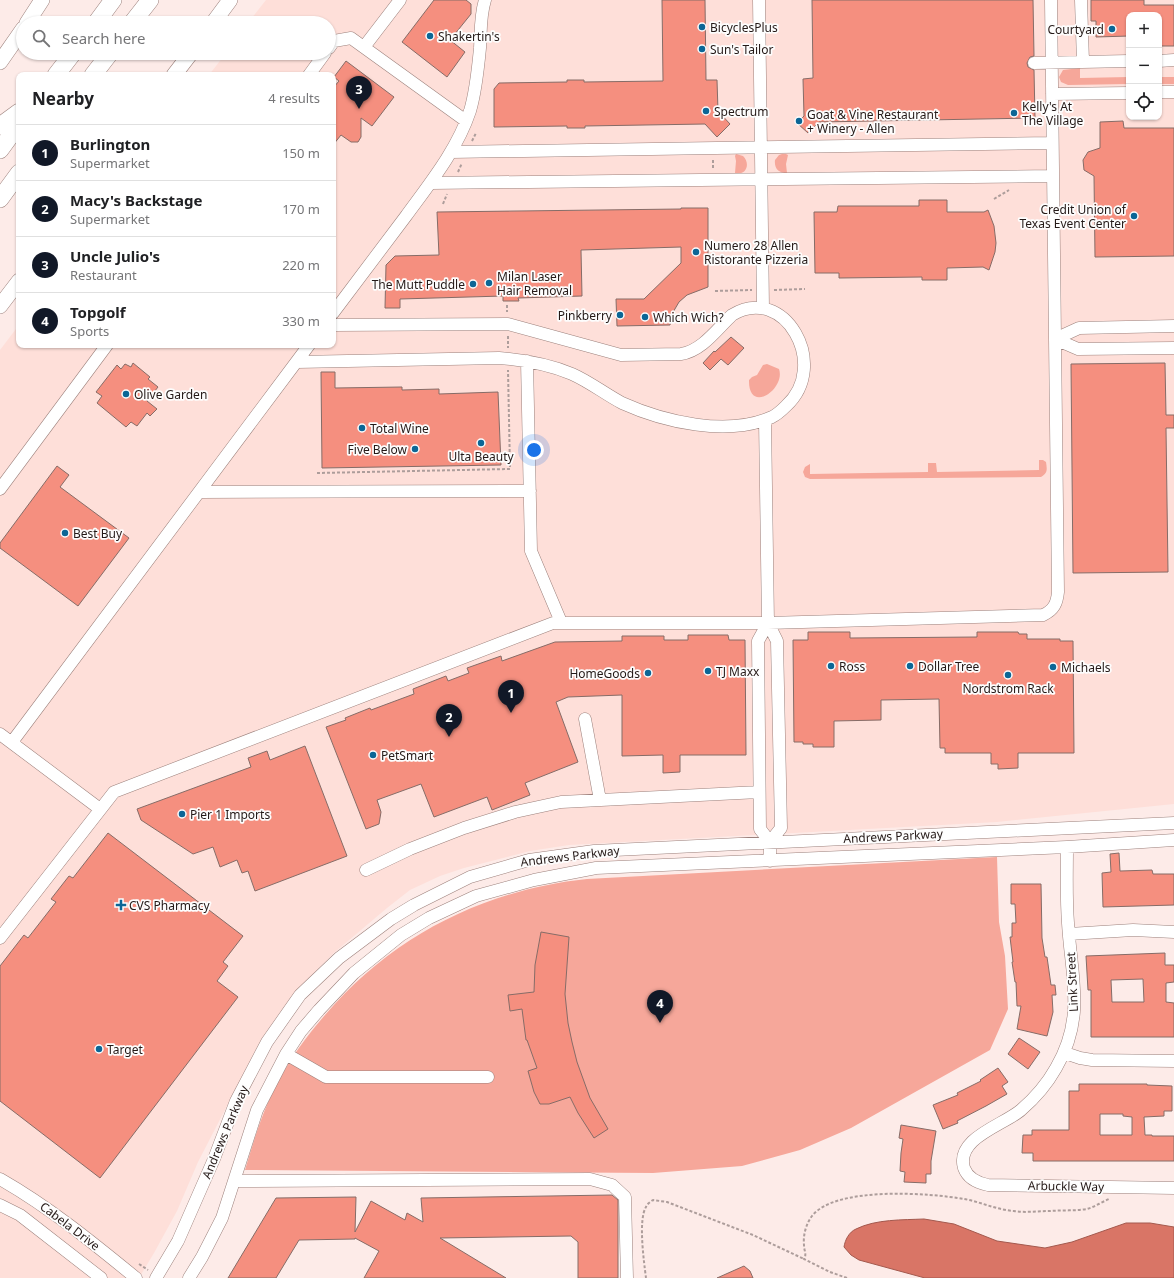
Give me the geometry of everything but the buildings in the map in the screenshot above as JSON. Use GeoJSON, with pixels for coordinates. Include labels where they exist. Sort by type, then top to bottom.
{"type":"FeatureCollection","features":[{"type":"Feature","properties":{"kind":"highway"},"geometry":{"type":"LineString","coordinates":[[101,16],[113,0]]}},
{"type":"Feature","properties":{"kind":"highway"},"geometry":{"type":"LineString","coordinates":[[137,16],[150,0]]}},
{"type":"Feature","properties":{"kind":"highway"},"geometry":{"type":"LineString","coordinates":[[58,72],[68,60]]}},
{"type":"Feature","properties":{"kind":"highway"},"geometry":{"type":"LineString","coordinates":[[95,72],[105,60]]}},
{"type":"Feature","properties":{"kind":"highway"},"geometry":{"type":"LineString","coordinates":[[0,126],[16,114]]}},
{"type":"Feature","properties":{"kind":"highway"},"geometry":{"type":"LineString","coordinates":[[0,150],[16,128]]}},
{"type":"Feature","properties":{"kind":"highway"},"geometry":{"type":"LineString","coordinates":[[0,199],[16,178]]}},
{"type":"Feature","properties":{"kind":"main road"},"geometry":{"type":"LineString","coordinates":[[32,16],[42,0]]}},
{"type":"Feature","properties":{"kind":"main road"},"geometry":{"type":"LineString","coordinates":[[218,16],[230,0]]}},
{"type":"Feature","properties":{"kind":"main road"},"geometry":{"type":"LineString","coordinates":[[0,62],[16,39]]}},
{"type":"Feature","properties":{"kind":"main road"},"geometry":{"type":"LineString","coordinates":[[176,72],[186,60]]}},
{"type":"Feature","properties":{"kind":"main road"},"geometry":{"type":"LineString","coordinates":[[0,306],[16,285]]}},
{"type":"Feature","properties":{"kind":"street"},"geometry":{"type":"LineString","coordinates":[[364,47],[400,0]]}},
{"type":"Feature","properties":{"kind":"street"},"geometry":{"type":"LineString","coordinates":[[336,309],[431,183],[451,152],[466,121],[476,85],[480,49],[480,25],[485,0]]}},
{"type":"Feature","properties":{"kind":"street"},"geometry":{"type":"LineString","coordinates":[[759,0],[763,308]]}},
{"type":"Feature","properties":{"kind":"street"},"geometry":{"type":"LineString","coordinates":[[0,938],[114,792],[553,623],[768,623],[1043,615],[1054,608],[1057,601],[1058,592],[1051,0]]}},
{"type":"Feature","properties":{"kind":"street"},"geometry":{"type":"LineString","coordinates":[[1081,0],[1083,62]]}},
{"type":"Feature","properties":{"kind":"street"},"geometry":{"type":"LineString","coordinates":[[336,40],[351,38],[466,121]]}},
{"type":"Feature","properties":{"kind":"street"},"geometry":{"type":"LineString","coordinates":[[311,72],[320,60]]}},
{"type":"Feature","properties":{"kind":"street"},"geometry":{"type":"LineString","coordinates":[[1162,60],[1174,60]]}},
{"type":"Feature","properties":{"kind":"street"},"geometry":{"type":"LineString","coordinates":[[1034,63],[1126,61]]}},
{"type":"Feature","properties":{"kind":"street"},"geometry":{"type":"LineString","coordinates":[[1162,92],[1174,92]]}},
{"type":"Feature","properties":{"kind":"street"},"geometry":{"type":"LineString","coordinates":[[1052,94],[1126,93]]}},
{"type":"Feature","properties":{"kind":"street"},"geometry":{"type":"LineString","coordinates":[[451,152],[1052,143]]}},
{"type":"Feature","properties":{"kind":"street"},"geometry":{"type":"LineString","coordinates":[[431,183],[1053,176]]}},
{"type":"Feature","properties":{"kind":"street"},"geometry":{"type":"LineString","coordinates":[[297,362],[508,359],[526,361],[545,365],[574,375],[591,383],[622,402],[650,414],[691,424],[718,426],[744,425],[765,420],[779,413],[792,401],[800,386],[805,368],[801,343],[795,331],[786,321],[775,313],[763,308],[752,307],[737,312],[700,346],[690,352],[681,354],[621,355],[508,324],[336,325]]}},
{"type":"Feature","properties":{"kind":"street"},"geometry":{"type":"LineString","coordinates":[[1055,339],[1079,328],[1174,326]]}},
{"type":"Feature","properties":{"kind":"street"},"geometry":{"type":"LineString","coordinates":[[1055,339],[1078,349],[1174,348]]}},
{"type":"Feature","properties":{"kind":"street"},"geometry":{"type":"LineString","coordinates":[[0,489],[105,348]]}},
{"type":"Feature","properties":{"kind":"street"},"geometry":{"type":"LineString","coordinates":[[12,742],[307,348]]}},
{"type":"Feature","properties":{"kind":"street"},"geometry":{"type":"LineString","coordinates":[[526,361],[531,551],[561,622]]}},
{"type":"Feature","properties":{"kind":"street"},"geometry":{"type":"LineString","coordinates":[[765,420],[768,623],[777,641],[781,828],[770,842]]}},
{"type":"Feature","properties":{"kind":"street"},"geometry":{"type":"LineString","coordinates":[[199,492],[530,491]]}},
{"type":"Feature","properties":{"kind":"street"},"geometry":{"type":"LineString","coordinates":[[768,623],[758,641],[760,829],[770,842],[770,861]]}},
{"type":"Feature","properties":{"kind":"street"},"geometry":{"type":"LineString","coordinates":[[586,719],[600,800]]}},
{"type":"Feature","properties":{"kind":"street"},"geometry":{"type":"LineString","coordinates":[[0,734],[100,810]]}},
{"type":"Feature","properties":{"kind":"street"},"geometry":{"type":"LineString","coordinates":[[366,870],[437,838],[492,819],[561,802],[760,792]]}},
{"type":"Feature","properties":{"kind":"street","name":"Andrews Parkway"},"geometry":{"type":"LineString","coordinates":[[156,1278],[178,1241],[214,1159],[236,1101],[266,1042],[300,995],[339,958],[391,919],[414,904],[470,877],[529,860],[594,851],[1174,823]]}},
{"type":"Feature","properties":{"kind":"street","name":"Andrews Parkway"},"geometry":{"type":"LineString","coordinates":[[189,1278],[202,1257],[222,1218],[258,1110],[286,1054],[301,1031],[354,973],[401,935],[429,918],[476,896],[534,880],[596,868],[1067,847],[1174,840]]}},
{"type":"Feature","properties":{"kind":"street","name":"Link Street"},"geometry":{"type":"LineString","coordinates":[[964,1168],[964,1152],[972,1141],[1011,1118],[1030,1101],[1050,1078],[1064,1053],[1073,1024],[1075,1004],[1067,907],[1067,847]]}},
{"type":"Feature","properties":{"kind":"street"},"geometry":{"type":"LineString","coordinates":[[391,919],[401,935]]}},
{"type":"Feature","properties":{"kind":"street"},"geometry":{"type":"LineString","coordinates":[[1069,934],[1133,930],[1174,932]]}},
{"type":"Feature","properties":{"kind":"street"},"geometry":{"type":"LineString","coordinates":[[1064,1053],[1092,1060],[1174,1061]]}},
{"type":"Feature","properties":{"kind":"street"},"geometry":{"type":"LineString","coordinates":[[286,1054],[326,1077],[488,1077]]}},
{"type":"Feature","properties":{"kind":"street","name":"Arbuckle Way"},"geometry":{"type":"LineString","coordinates":[[964,1168],[969,1176],[974,1180],[988,1185],[1174,1188]]}},
{"type":"Feature","properties":{"kind":"street","name":"Cabela Drive"},"geometry":{"type":"LineString","coordinates":[[0,1179],[28,1195],[59,1217],[136,1278]]}},
{"type":"Feature","properties":{"kind":"street"},"geometry":{"type":"LineString","coordinates":[[234,1181],[590,1179],[612,1184],[625,1197],[627,1278]]}},
{"type":"Feature","properties":{"kind":"street","name":"Cabela Drive"},"geometry":{"type":"LineString","coordinates":[[0,1205],[20,1216],[101,1278]]}},
{"type":"Feature","properties":{"kind":"path"},"geometry":{"type":"LineString","coordinates":[[443,204],[476,133]]}},
{"type":"Feature","properties":{"kind":"path"},"geometry":{"type":"LineString","coordinates":[[713,149],[714,180]]}},
{"type":"Feature","properties":{"kind":"path"},"geometry":{"type":"LineString","coordinates":[[994,198],[1009,190]]}},
{"type":"Feature","properties":{"kind":"path"},"geometry":{"type":"LineString","coordinates":[[317,473],[510,469],[507,305]]}},
{"type":"Feature","properties":{"kind":"path"},"geometry":{"type":"LineString","coordinates":[[804,1259],[806,1255],[804,1246],[805,1230],[812,1216],[824,1207],[841,1200],[866,1196],[907,1193],[965,1199],[1007,1210],[1024,1212],[1087,1208],[1113,1198]]}},
{"type":"Feature","properties":{"kind":"path"},"geometry":{"type":"LineString","coordinates":[[646,1278],[643,1220],[646,1206],[653,1200],[667,1202],[754,1235],[830,1272],[847,1278]]}},
{"type":"Feature","properties":{"kind":"shaded area"},"geometry":{"type":"Polygon","coordinates":[[[266,0],[1174,0],[1174,804],[997,822],[569,845],[530,851],[464,868],[440,876],[410,890],[387,908],[335,952],[308,979],[283,1008],[262,1038],[198,1162],[177,1211],[139,1278],[0,1278],[0,350],[16,329],[16,348],[336,348],[336,72],[211,72],[221,60],[336,60],[336,16],[253,16],[266,0]]]}},
{"type":"Feature","properties":{"kind":"shaded area"},"geometry":{"type":"Polygon","coordinates":[[[1080,68],[1080,78],[1126,77],[1126,84],[1068,85],[1061,82],[1059,77],[1063,70],[1080,68]]]}},
{"type":"Feature","properties":{"kind":"shaded area"},"geometry":{"type":"Polygon","coordinates":[[[1162,77],[1174,77],[1174,84],[1162,84],[1162,77]]]}},
{"type":"Feature","properties":{"kind":"shaded area"},"geometry":{"type":"Polygon","coordinates":[[[736,154],[743,156],[747,162],[746,169],[742,173],[735,173],[736,154]]]}},
{"type":"Feature","properties":{"kind":"shaded area"},"geometry":{"type":"Polygon","coordinates":[[[782,154],[788,155],[786,164],[787,173],[779,171],[775,166],[775,160],[782,154]]]}},
{"type":"Feature","properties":{"kind":"shaded area"},"geometry":{"type":"Polygon","coordinates":[[[767,364],[779,369],[780,377],[777,384],[766,395],[760,397],[754,396],[750,390],[749,380],[757,375],[763,365],[767,364]]]}},
{"type":"Feature","properties":{"kind":"shaded area"},"geometry":{"type":"Polygon","coordinates":[[[1039,460],[1046,462],[1047,467],[1046,472],[1041,477],[810,479],[805,477],[803,472],[805,467],[810,464],[810,474],[928,472],[928,463],[936,463],[937,472],[1039,470],[1039,460]]]}},
{"type":"Feature","properties":{"kind":"shaded area"},"geometry":{"type":"Polygon","coordinates":[[[997,857],[999,922],[1005,956],[1008,1009],[990,1050],[851,1128],[800,1150],[742,1166],[653,1173],[245,1170],[259,1125],[273,1092],[294,1055],[325,1015],[352,987],[380,962],[410,940],[442,922],[476,906],[512,894],[549,885],[587,879],[997,857]]]}},
{"type":"Feature","properties":{"kind":"shaded area"},"geometry":{"type":"Polygon","coordinates":[[[924,1219],[954,1224],[997,1241],[1045,1248],[1072,1242],[1126,1223],[1150,1223],[1174,1227],[1174,1278],[925,1278],[859,1260],[851,1255],[844,1247],[846,1239],[851,1232],[872,1223],[924,1219]]]}},
{"type":"Feature","properties":{"kind":"place","name":"BicyclesPlus"},"geometry":{"type":"Point","coordinates":[702,27]}},
{"type":"Feature","properties":{"kind":"place","name":"Courtyard"},"geometry":{"type":"Point","coordinates":[1112,29]}},
{"type":"Feature","properties":{"kind":"place","name":"Shakertin's"},"geometry":{"type":"Point","coordinates":[430,36]}},
{"type":"Feature","properties":{"kind":"place","name":"Sun's Tailor"},"geometry":{"type":"Point","coordinates":[702,49]}},
{"type":"Feature","properties":{"kind":"place","name":"Uncle Julio's"},"geometry":{"type":"Point","coordinates":[359,109]}},
{"type":"Feature","properties":{"kind":"place","name":"Spectrum"},"geometry":{"type":"Point","coordinates":[706,111]}},
{"type":"Feature","properties":{"kind":"place","name":"Kelly's At The Village"},"geometry":{"type":"Point","coordinates":[1014,113]}},
{"type":"Feature","properties":{"kind":"place","name":"Goat & Vine Restaurant + Winery - Allen"},"geometry":{"type":"Point","coordinates":[799,121]}},
{"type":"Feature","properties":{"kind":"place","name":"Credit Union of Texas Event Center"},"geometry":{"type":"Point","coordinates":[1134,216]}},
{"type":"Feature","properties":{"kind":"place","name":"Numero 28 Allen Ristorante Pizzeria"},"geometry":{"type":"Point","coordinates":[696,252]}},
{"type":"Feature","properties":{"kind":"place","name":"Milan Laser Hair Removal"},"geometry":{"type":"Point","coordinates":[489,283]}},
{"type":"Feature","properties":{"kind":"place","name":"The Mutt Puddle"},"geometry":{"type":"Point","coordinates":[473,284]}},
{"type":"Feature","properties":{"kind":"place","name":"Pinkberry"},"geometry":{"type":"Point","coordinates":[620,315]}},
{"type":"Feature","properties":{"kind":"place","name":"Which Wich?"},"geometry":{"type":"Point","coordinates":[645,317]}},
{"type":"Feature","properties":{"kind":"place","name":"Olive Garden"},"geometry":{"type":"Point","coordinates":[126,394]}},
{"type":"Feature","properties":{"kind":"place","name":"Total Wine"},"geometry":{"type":"Point","coordinates":[362,428]}},
{"type":"Feature","properties":{"kind":"place","name":"Ulta Beauty"},"geometry":{"type":"Point","coordinates":[481,443]}},
{"type":"Feature","properties":{"kind":"place","name":"Five Below"},"geometry":{"type":"Point","coordinates":[415,449]}},
{"type":"Feature","properties":{"kind":"place","name":"Best Buy"},"geometry":{"type":"Point","coordinates":[65,533]}},
{"type":"Feature","properties":{"kind":"place","name":"Ross"},"geometry":{"type":"Point","coordinates":[831,666]}},
{"type":"Feature","properties":{"kind":"place","name":"Dollar Tree"},"geometry":{"type":"Point","coordinates":[910,666]}},
{"type":"Feature","properties":{"kind":"place","name":"Michaels"},"geometry":{"type":"Point","coordinates":[1053,667]}},
{"type":"Feature","properties":{"kind":"place","name":"TJ Maxx"},"geometry":{"type":"Point","coordinates":[708,671]}},
{"type":"Feature","properties":{"kind":"place","name":"HomeGoods"},"geometry":{"type":"Point","coordinates":[648,673]}},
{"type":"Feature","properties":{"kind":"place","name":"Nordstrom Rack"},"geometry":{"type":"Point","coordinates":[1008,675]}},
{"type":"Feature","properties":{"kind":"place","name":"Burlington"},"geometry":{"type":"Point","coordinates":[511,713]}},
{"type":"Feature","properties":{"kind":"place","name":"Macy's Backstage"},"geometry":{"type":"Point","coordinates":[449,737]}},
{"type":"Feature","properties":{"kind":"place","name":"PetSmart"},"geometry":{"type":"Point","coordinates":[373,755]}},
{"type":"Feature","properties":{"kind":"place","name":"Pier 1 Imports"},"geometry":{"type":"Point","coordinates":[182,814]}},
{"type":"Feature","properties":{"kind":"place","name":"CVS Pharmacy"},"geometry":{"type":"Point","coordinates":[121,905]}},
{"type":"Feature","properties":{"kind":"place","name":"Topgolf"},"geometry":{"type":"Point","coordinates":[660,1023]}},
{"type":"Feature","properties":{"kind":"place","name":"Target"},"geometry":{"type":"Point","coordinates":[99,1049]}}]}
